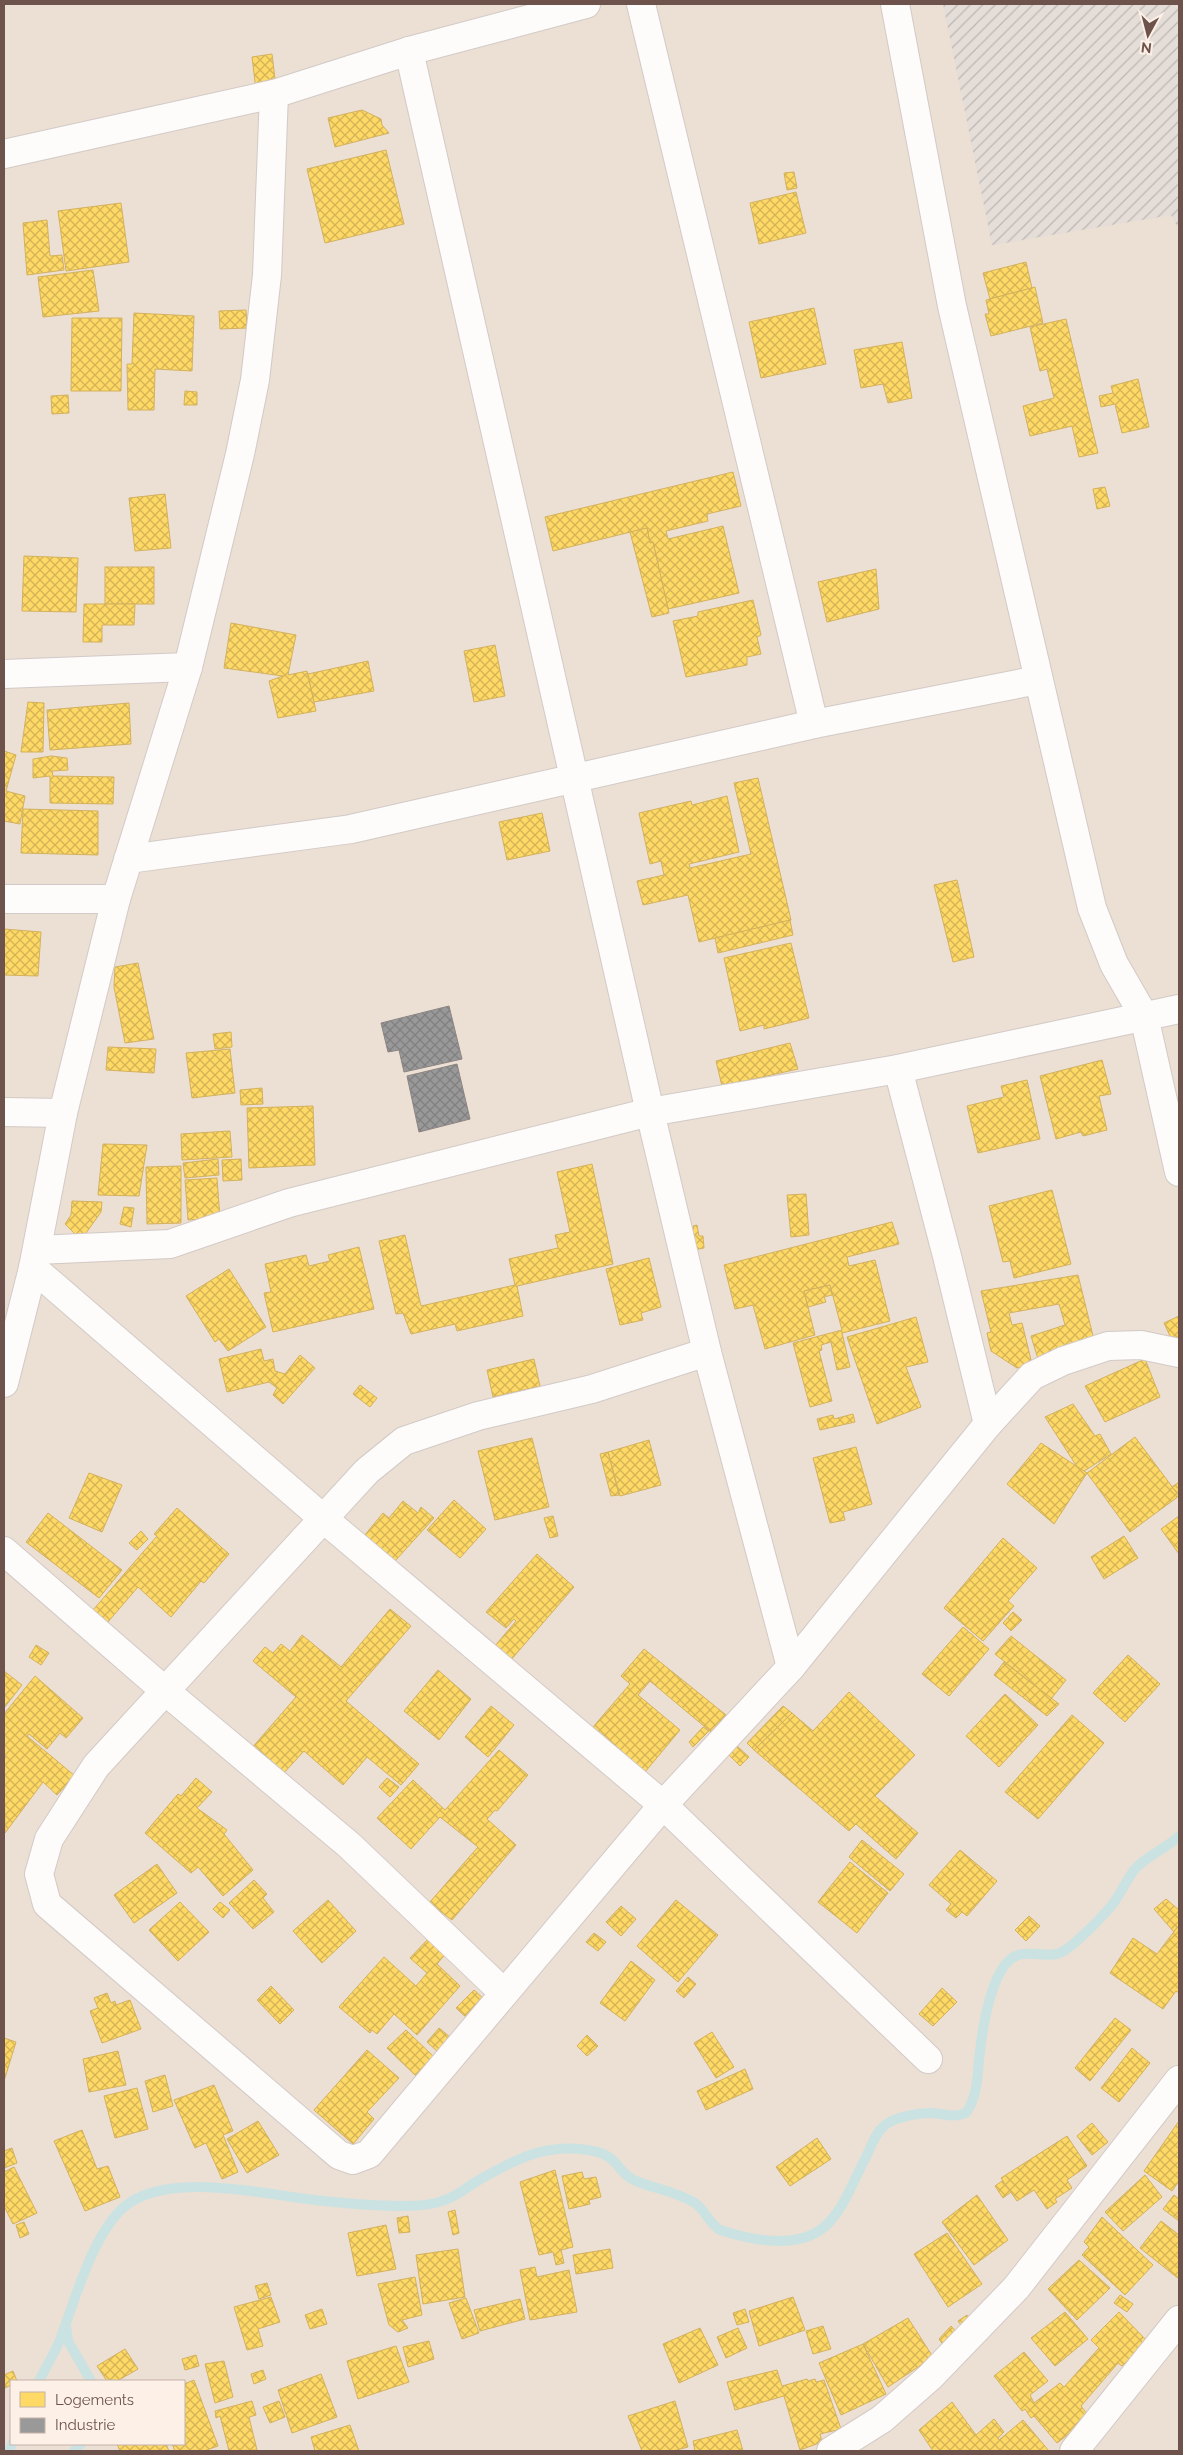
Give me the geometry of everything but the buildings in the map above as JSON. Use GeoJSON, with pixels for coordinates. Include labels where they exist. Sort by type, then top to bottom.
{"type":"FeatureCollection","features":[{"type":"Feature","properties":{"kind":"street"},"geometry":{"type":"LineString","coordinates":[[4,154],[274,94],[409,51],[586,4]]}},
{"type":"Feature","properties":{"kind":"street"},"geometry":{"type":"LineString","coordinates":[[641,4],[814,724]]}},
{"type":"Feature","properties":{"kind":"street"},"geometry":{"type":"LineString","coordinates":[[895,4],[952,306],[1092,908],[1114,964],[1144,1016],[1179,1172]]}},
{"type":"Feature","properties":{"kind":"street"},"geometry":{"type":"LineString","coordinates":[[409,51],[650,1112],[707,1352],[791,1667]]}},
{"type":"Feature","properties":{"kind":"street"},"geometry":{"type":"LineString","coordinates":[[4,1383],[35,1259],[64,1113],[116,900],[188,668],[240,454],[255,380],[267,275],[274,94]]}},
{"type":"Feature","properties":{"kind":"street"},"geometry":{"type":"LineString","coordinates":[[4,674],[188,668]]}},
{"type":"Feature","properties":{"kind":"street"},"geometry":{"type":"LineString","coordinates":[[128,859],[351,829],[814,724],[1038,680]]}},
{"type":"Feature","properties":{"kind":"street"},"geometry":{"type":"LineString","coordinates":[[4,899],[116,900]]}},
{"type":"Feature","properties":{"kind":"street"},"geometry":{"type":"LineString","coordinates":[[35,1259],[170,1244],[289,1204],[650,1112],[898,1069],[1179,1009]]}},
{"type":"Feature","properties":{"kind":"street"},"geometry":{"type":"LineString","coordinates":[[898,1069],[948,1256],[988,1424]]}},
{"type":"Feature","properties":{"kind":"street"},"geometry":{"type":"LineString","coordinates":[[4,1112],[64,1113]]}},
{"type":"Feature","properties":{"kind":"street"},"geometry":{"type":"LineString","coordinates":[[35,1259],[325,1520],[664,1805],[928,2059]]}},
{"type":"Feature","properties":{"kind":"street"},"geometry":{"type":"LineString","coordinates":[[707,1352],[592,1389],[478,1416],[404,1442],[367,1471],[325,1520],[164,1690],[96,1766],[49,1839],[40,1874],[47,1904],[339,2155],[353,2160],[369,2154],[664,1805],[791,1667],[988,1424],[1032,1376],[1063,1361],[1108,1346],[1141,1345],[1179,1353]]}},
{"type":"Feature","properties":{"kind":"street"},"geometry":{"type":"LineString","coordinates":[[4,1551],[164,1690],[349,1845],[504,1992]]}},
{"type":"Feature","properties":{"kind":"street"},"geometry":{"type":"LineString","coordinates":[[831,2451],[882,2419],[930,2377],[1016,2288],[1179,2080]]}},
{"type":"Feature","properties":{"kind":"street"},"geometry":{"type":"LineString","coordinates":[[1074,2451],[1179,2320]]}},
{"type":"Feature","properties":{"kind":"shaded area"},"geometry":{"type":"Polygon","coordinates":[[[4,4],[1179,4],[1179,2451],[4,2451],[4,4]]]}},
{"type":"Feature","properties":{"kind":"shaded area"},"geometry":{"type":"Polygon","coordinates":[[[943,4],[1179,4],[1179,230],[1171,215],[992,245],[943,4]]]}},
{"type":"Feature","properties":{"kind":"waterway"},"geometry":{"type":"LineString","coordinates":[[40,2380],[60,2340],[85,2270],[102,2235],[123,2208],[141,2197],[162,2190],[186,2187],[212,2187],[343,2203],[392,2206],[420,2205],[449,2199],[474,2183],[528,2156],[557,2149],[588,2150],[606,2155],[630,2178],[636,2181],[673,2193],[695,2203],[720,2230],[759,2240],[773,2241],[786,2241],[812,2235],[830,2222],[836,2214],[874,2140],[884,2126],[898,2118],[916,2114],[953,2115],[966,2113],[977,2083],[980,2051],[989,1999],[996,1980],[1008,1962],[1015,1956],[1023,1954],[1047,1955],[1062,1952],[1088,1930],[1112,1905],[1131,1874],[1139,1865],[1179,1836]]}},
{"type":"Feature","properties":{"kind":"waterway"},"geometry":{"type":"LineString","coordinates":[[66,2326],[68,2341],[90,2380]]}},
{"type":"Feature","properties":{"kind":"waterway"},"geometry":{"type":"LineString","coordinates":[[9,2451],[12,2445]]}},
{"type":"Feature","properties":{"kind":"waterway"},"geometry":{"type":"LineString","coordinates":[[74,2451],[80,2445]]}}]}
